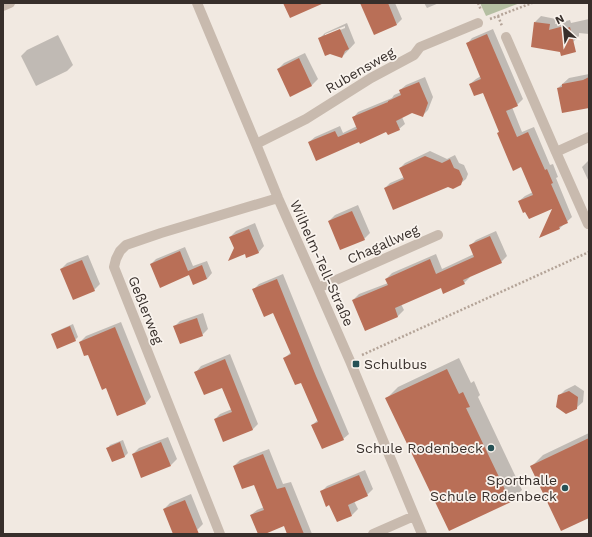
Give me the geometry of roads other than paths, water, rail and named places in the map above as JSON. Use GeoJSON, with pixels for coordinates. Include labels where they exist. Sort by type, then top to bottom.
{"type":"FeatureCollection","features":[{"type":"Feature","properties":{"kind":"street"},"geometry":{"type":"LineString","coordinates":[[3,6],[10,3]]}},
{"type":"Feature","properties":{"kind":"street","name":"Wilhelm-Tell-Straße"},"geometry":{"type":"LineString","coordinates":[[197,3],[278,198],[350,361],[422,534]]}},
{"type":"Feature","properties":{"kind":"street","name":"Rubensweg"},"geometry":{"type":"LineString","coordinates":[[256,144],[306,119],[371,78],[414,55],[420,48],[478,23]]}},
{"type":"Feature","properties":{"kind":"street"},"geometry":{"type":"LineString","coordinates":[[506,37],[588,224]]}},
{"type":"Feature","properties":{"kind":"street"},"geometry":{"type":"LineString","coordinates":[[556,152],[589,137]]}},
{"type":"Feature","properties":{"kind":"street","name":"Geßlerweg"},"geometry":{"type":"LineString","coordinates":[[220,534],[114,267],[120,251],[126,245],[278,198]]}},
{"type":"Feature","properties":{"kind":"street","name":"Chagallweg"},"geometry":{"type":"LineString","coordinates":[[318,288],[438,235]]}},
{"type":"Feature","properties":{"kind":"street"},"geometry":{"type":"LineString","coordinates":[[373,534],[414,516]]}},
{"type":"Feature","properties":{"kind":"place","name":"Schulbus"},"geometry":{"type":"Point","coordinates":[356,364]}},
{"type":"Feature","properties":{"kind":"place","name":"Schule Rodenbeck"},"geometry":{"type":"Point","coordinates":[491,448]}},
{"type":"Feature","properties":{"kind":"place","name":"Sporthalle Schule Rodenbeck"},"geometry":{"type":"Point","coordinates":[565,488]}}]}
